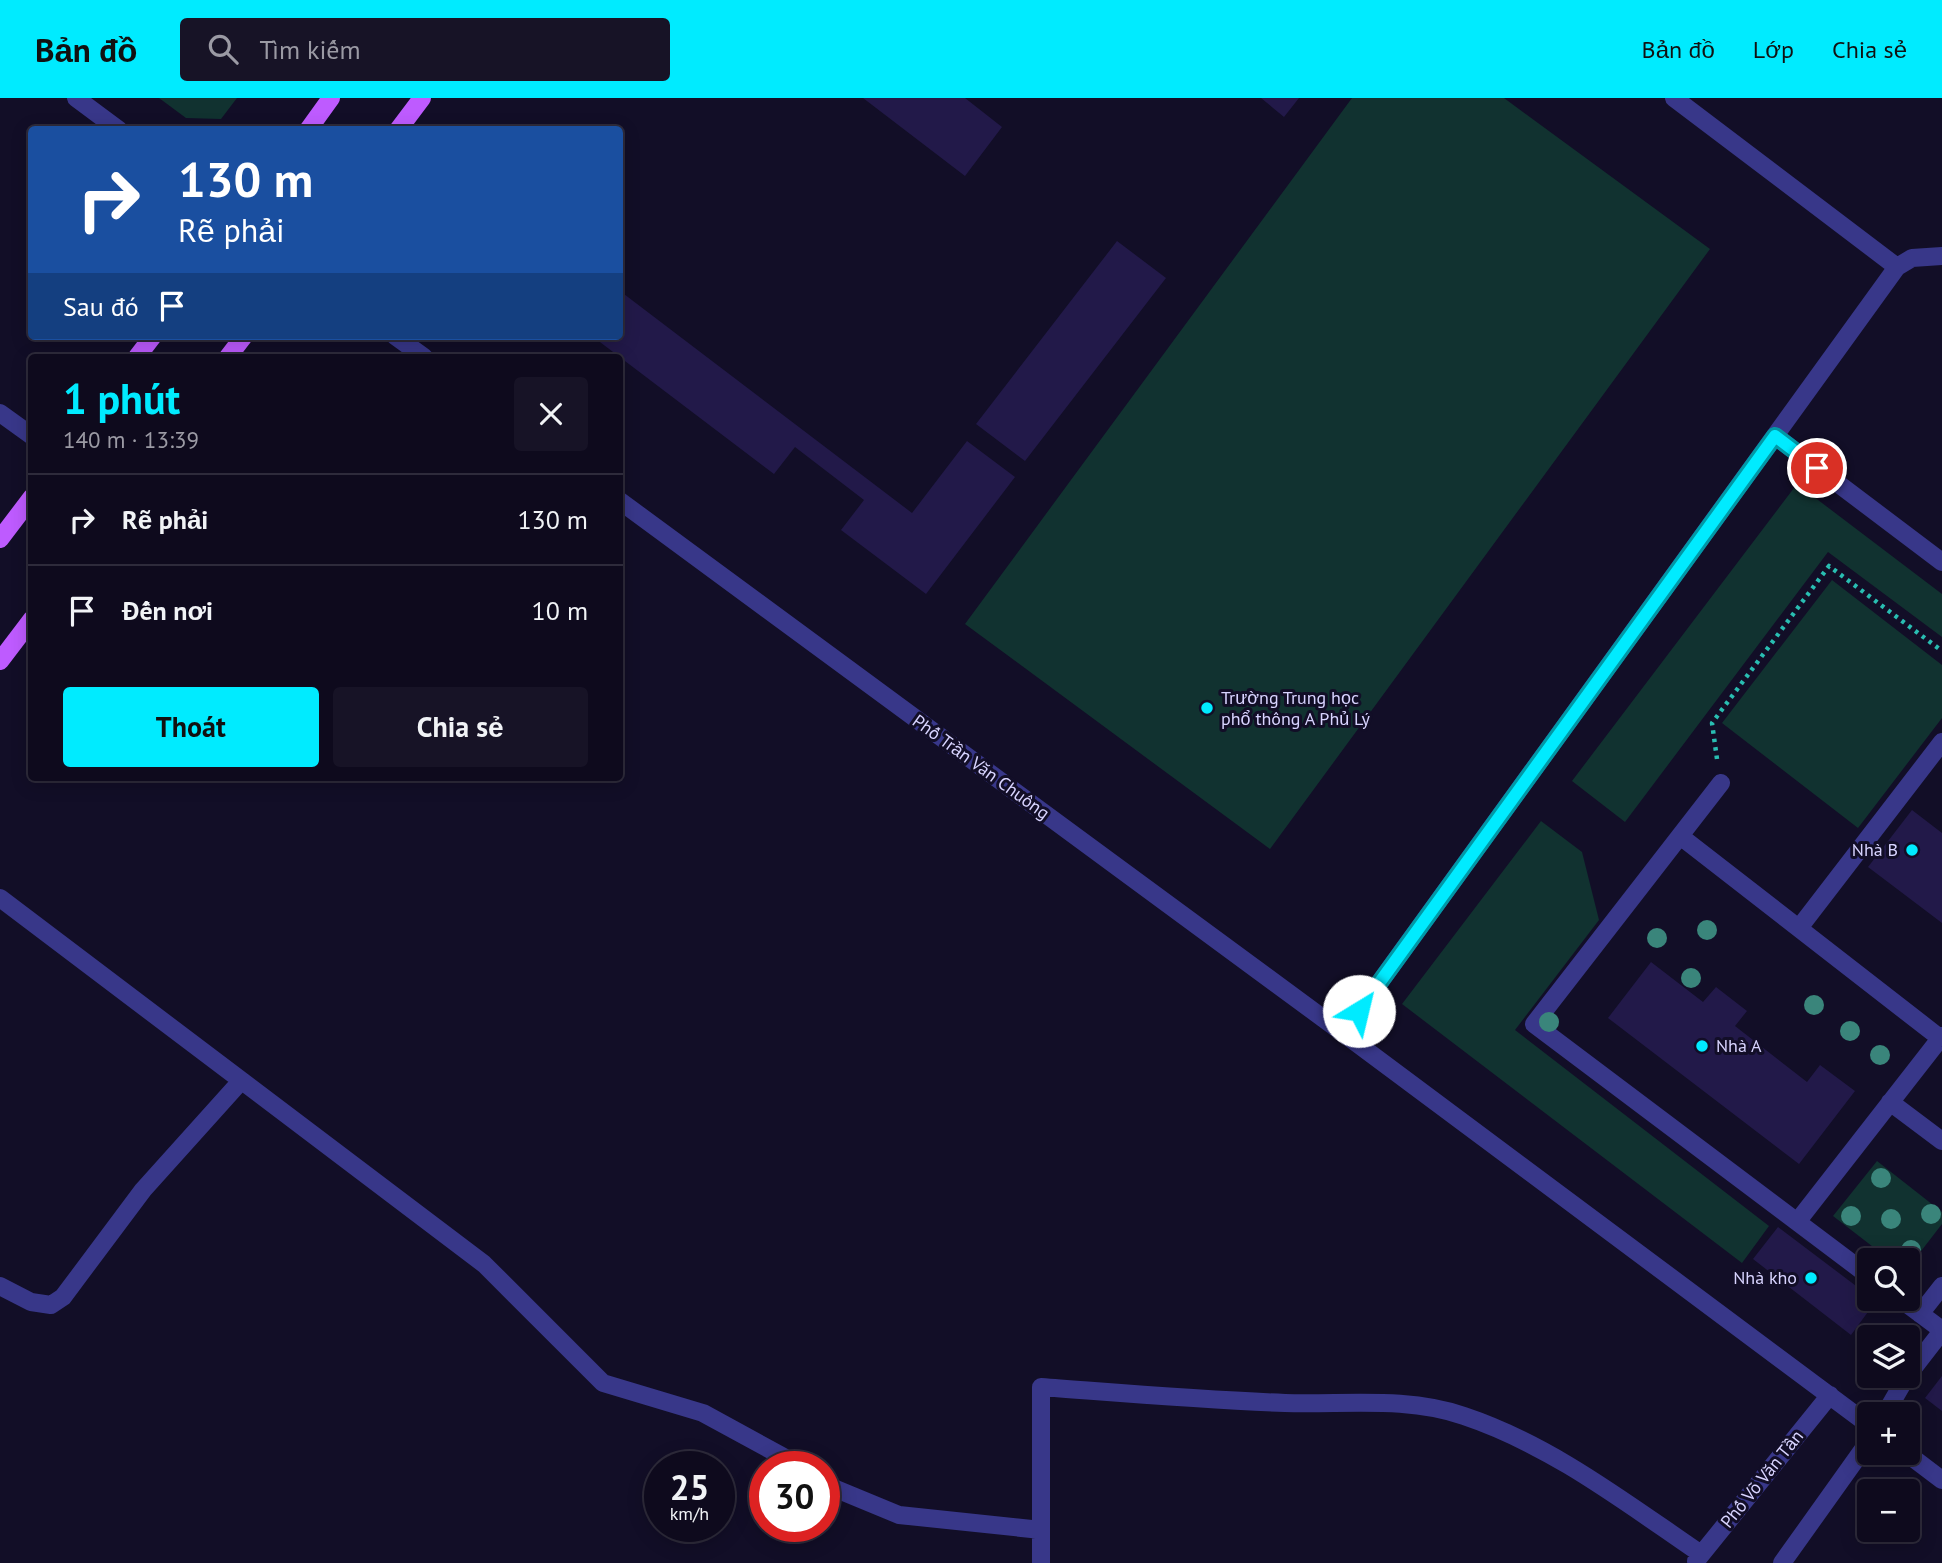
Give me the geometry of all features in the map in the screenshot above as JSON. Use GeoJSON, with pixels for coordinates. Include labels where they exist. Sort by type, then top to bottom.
{"type":"FeatureCollection","features":[{"type":"Feature","properties":{"kind":"main road"},"geometry":{"type":"LineString","coordinates":[[311,126],[331,98]]}},
{"type":"Feature","properties":{"kind":"main road"},"geometry":{"type":"LineString","coordinates":[[401,126],[422,98]]}},
{"type":"Feature","properties":{"kind":"main road"},"geometry":{"type":"LineString","coordinates":[[139,354],[150,340]]}},
{"type":"Feature","properties":{"kind":"main road"},"geometry":{"type":"LineString","coordinates":[[230,354],[241,340]]}},
{"type":"Feature","properties":{"kind":"main road"},"geometry":{"type":"LineString","coordinates":[[0,539],[28,502]]}},
{"type":"Feature","properties":{"kind":"main road"},"geometry":{"type":"LineString","coordinates":[[0,661],[28,624]]}},
{"type":"Feature","properties":{"kind":"street"},"geometry":{"type":"LineString","coordinates":[[76,98],[114,126]]}},
{"type":"Feature","properties":{"kind":"street"},"geometry":{"type":"LineString","coordinates":[[1674,98],[1897,267]]}},
{"type":"Feature","properties":{"kind":"street"},"geometry":{"type":"LineString","coordinates":[[1343,1033],[1897,267],[1912,258],[1942,256]]}},
{"type":"Feature","properties":{"kind":"street"},"geometry":{"type":"LineString","coordinates":[[401,340],[420,354]]}},
{"type":"Feature","properties":{"kind":"street"},"geometry":{"type":"LineString","coordinates":[[0,413],[28,433]]}},
{"type":"Feature","properties":{"kind":"street"},"geometry":{"type":"LineString","coordinates":[[1775,436],[1942,562]]}},
{"type":"Feature","properties":{"kind":"street","name":"Phố Trần Văn Chuông"},"geometry":{"type":"LineString","coordinates":[[623,503],[1343,1033],[1857,1416]]}},
{"type":"Feature","properties":{"kind":"street"},"geometry":{"type":"LineString","coordinates":[[1799,928],[1941,747]]}},
{"type":"Feature","properties":{"kind":"street"},"geometry":{"type":"LineString","coordinates":[[1721,783],[1534,1024],[1857,1267]]}},
{"type":"Feature","properties":{"kind":"street"},"geometry":{"type":"LineString","coordinates":[[1680,836],[1941,1037],[1797,1222]]}},
{"type":"Feature","properties":{"kind":"street"},"geometry":{"type":"LineString","coordinates":[[0,898],[484,1264],[603,1383],[703,1413],[773,1451]]}},
{"type":"Feature","properties":{"kind":"street"},"geometry":{"type":"LineString","coordinates":[[0,1286],[31,1302],[51,1305],[63,1297],[143,1190],[241,1081]]}},
{"type":"Feature","properties":{"kind":"street"},"geometry":{"type":"LineString","coordinates":[[1890,1102],[1942,1141]]}},
{"type":"Feature","properties":{"kind":"street"},"geometry":{"type":"LineString","coordinates":[[1920,1314],[1942,1286]]}},
{"type":"Feature","properties":{"kind":"street"},"geometry":{"type":"LineString","coordinates":[[1916,1311],[1942,1331],[1920,1359]]}},
{"type":"Feature","properties":{"kind":"street"},"geometry":{"type":"LineString","coordinates":[[1041,1563],[1041,1387],[1284,1403],[1417,1404],[1463,1415],[1517,1437],[1603,1486],[1698,1559]]}},
{"type":"Feature","properties":{"kind":"street","name":"Phố Võ Văn Tần"},"geometry":{"type":"LineString","coordinates":[[1698,1559],[1830,1395]]}},
{"type":"Feature","properties":{"kind":"street"},"geometry":{"type":"LineString","coordinates":[[1782,1563],[1857,1458]]}},
{"type":"Feature","properties":{"kind":"street"},"geometry":{"type":"LineString","coordinates":[[1920,1463],[1942,1480]]}},
{"type":"Feature","properties":{"kind":"street"},"geometry":{"type":"LineString","coordinates":[[840,1491],[899,1515],[1041,1530]]}},
{"type":"Feature","properties":{"kind":"path"},"geometry":{"type":"LineString","coordinates":[[1721,783],[1712,723],[1829,566],[1942,651]]}},
{"type":"Feature","properties":{"kind":"green space"},"geometry":{"type":"Polygon","coordinates":[[[159,98],[237,98],[221,119],[186,118],[159,98]]]}},
{"type":"Feature","properties":{"kind":"green space"},"geometry":{"type":"Polygon","coordinates":[[[1352,98],[1504,98],[1710,249],[1270,849],[965,624],[1352,98]]]}},
{"type":"Feature","properties":{"kind":"green space"},"geometry":{"type":"Polygon","coordinates":[[[1797,484],[1942,594],[1942,637],[1828,552],[1625,822],[1572,781],[1797,484]]]}},
{"type":"Feature","properties":{"kind":"green space"},"geometry":{"type":"Polygon","coordinates":[[[1832,580],[1942,665],[1942,718],[1858,828],[1722,723],[1832,580]]]}},
{"type":"Feature","properties":{"kind":"green space"},"geometry":{"type":"Polygon","coordinates":[[[1541,821],[1582,852],[1599,920],[1515,1030],[1769,1226],[1742,1263],[1402,1004],[1541,821]]]}},
{"type":"Feature","properties":{"kind":"green space"},"geometry":{"type":"Polygon","coordinates":[[[1877,1161],[1942,1212],[1942,1224],[1920,1252],[1920,1248],[1874,1248],[1833,1216],[1877,1161]]]}},
{"type":"Feature","properties":{"kind":"building"},"geometry":{"type":"Polygon","coordinates":[[[863,98],[965,98],[1002,127],[965,176],[863,98]]]}},
{"type":"Feature","properties":{"kind":"building"},"geometry":{"type":"Polygon","coordinates":[[[1261,98],[1299,98],[1284,117],[1261,98]]]}},
{"type":"Feature","properties":{"kind":"building"},"geometry":{"type":"Polygon","coordinates":[[[1117,241],[1166,278],[1025,461],[976,424],[1117,241]]]}},
{"type":"Feature","properties":{"kind":"building"},"geometry":{"type":"Polygon","coordinates":[[[623,293],[912,513],[967,441],[1015,477],[926,594],[841,530],[864,500],[795,447],[774,474],[623,360],[623,354],[616,354],[597,340],[623,340],[623,293]]]}},
{"type":"Feature","properties":{"kind":"building","name":"Nhà B"},"geometry":{"type":"Polygon","coordinates":[[[1912,810],[1942,833],[1942,923],[1868,867],[1912,810]]]}},
{"type":"Feature","properties":{"kind":"building","name":"Nhà A"},"geometry":{"type":"Polygon","coordinates":[[[1651,962],[1703,1002],[1716,987],[1747,1011],[1735,1026],[1807,1082],[1820,1065],[1855,1091],[1799,1164],[1608,1018],[1651,962]]]}},
{"type":"Feature","properties":{"kind":"building","name":"Nhà kho"},"geometry":{"type":"Polygon","coordinates":[[[1778,1227],[1857,1287],[1857,1311],[1869,1311],[1851,1335],[1753,1259],[1778,1227]]]}},
{"type":"Feature","properties":{"kind":"building"},"geometry":{"type":"Polygon","coordinates":[[[1942,1376],[1942,1411],[1925,1398],[1942,1376]]]}},
{"type":"Feature","properties":{"kind":"place","name":"Trường Trung học phổ thông A Phủ Lý"},"geometry":{"type":"Point","coordinates":[1207,708]}},
{"type":"Feature","properties":{"kind":"place","name":"Nhà B"},"geometry":{"type":"Point","coordinates":[1912,850]}},
{"type":"Feature","properties":{"kind":"place","name":"Nhà A"},"geometry":{"type":"Point","coordinates":[1702,1046]}},
{"type":"Feature","properties":{"kind":"place","name":"Nhà kho"},"geometry":{"type":"Point","coordinates":[1811,1278]}},
{"type":"Feature","properties":{"kind":"route"},"geometry":{"type":"LineString","coordinates":[[1359,1011],[1775,436],[1817,468]]}}]}
